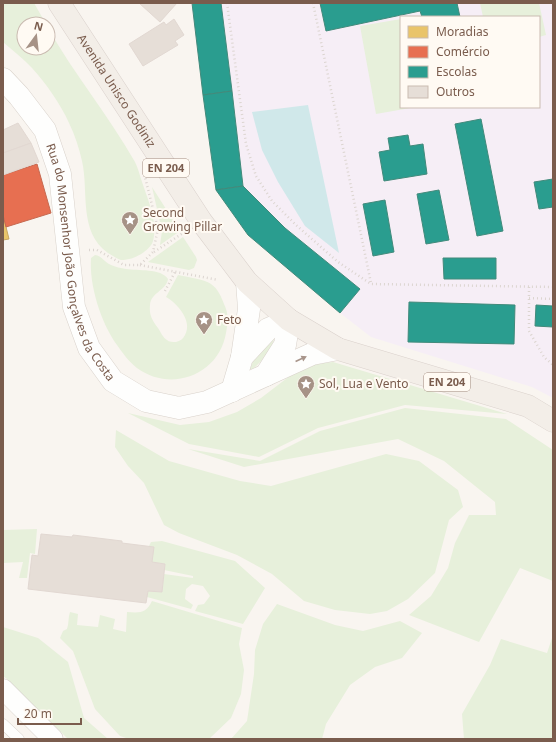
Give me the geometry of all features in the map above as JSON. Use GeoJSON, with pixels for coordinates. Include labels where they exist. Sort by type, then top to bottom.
{"type":"FeatureCollection","features":[{"type":"Feature","properties":{"kind":"main road","name":"Avenida Unisco Godiniz"},"geometry":{"type":"LineString","coordinates":[[59,3],[201,221],[247,282],[289,320],[338,349]]}},
{"type":"Feature","properties":{"kind":"main road","name":"EN 204"},"geometry":{"type":"LineString","coordinates":[[338,349],[528,406],[553,421]]}},
{"type":"Feature","properties":{"kind":"street","name":"Rua do Monsenhor João Gonçalves da Costa"},"geometry":{"type":"LineString","coordinates":[[3,79],[19,96],[45,130],[60,174],[74,307],[89,348],[113,380],[146,401],[179,408],[207,402],[312,354],[338,349]]}},
{"type":"Feature","properties":{"kind":"street"},"geometry":{"type":"LineString","coordinates":[[232,390],[242,357],[249,309],[247,282]]}},
{"type":"Feature","properties":{"kind":"street"},"geometry":{"type":"LineString","coordinates":[[242,357],[268,329],[289,320]]}},
{"type":"Feature","properties":{"kind":"street"},"geometry":{"type":"LineString","coordinates":[[266,375],[285,345],[289,320]]}},
{"type":"Feature","properties":{"kind":"street"},"geometry":{"type":"LineString","coordinates":[[3,688],[53,739]]}},
{"type":"Feature","properties":{"kind":"lane"},"geometry":{"type":"LineString","coordinates":[[3,724],[19,739]]}},
{"type":"Feature","properties":{"kind":"path"},"geometry":{"type":"LineString","coordinates":[[227,3],[246,144],[256,176],[272,200],[296,225],[338,262],[371,284],[553,287]]}},
{"type":"Feature","properties":{"kind":"path"},"geometry":{"type":"LineString","coordinates":[[313,3],[371,284]]}},
{"type":"Feature","properties":{"kind":"path"},"geometry":{"type":"LineString","coordinates":[[148,174],[144,176],[158,230],[153,252]]}},
{"type":"Feature","properties":{"kind":"path"},"geometry":{"type":"LineString","coordinates":[[140,265],[153,252],[184,233]]}},
{"type":"Feature","properties":{"kind":"path"},"geometry":{"type":"LineString","coordinates":[[86,250],[97,250],[124,265],[140,265],[221,280]]}},
{"type":"Feature","properties":{"kind":"path"},"geometry":{"type":"LineString","coordinates":[[166,291],[175,272]]}},
{"type":"Feature","properties":{"kind":"path"},"geometry":{"type":"LineString","coordinates":[[529,287],[529,331],[544,357],[553,365]]}},
{"type":"Feature","properties":{"kind":"path"},"geometry":{"type":"LineString","coordinates":[[529,298],[553,299]]}},
{"type":"Feature","properties":{"kind":"shaded area"},"geometry":{"type":"Polygon","coordinates":[[[191,3],[553,3],[553,398],[532,387],[371,337],[340,313],[248,235],[216,190],[191,3]]]}},
{"type":"Feature","properties":{"kind":"green space"},"geometry":{"type":"Polygon","coordinates":[[[3,3],[34,3],[41,16],[16,16],[16,53],[3,42],[3,3]]]}},
{"type":"Feature","properties":{"kind":"green space"},"geometry":{"type":"Polygon","coordinates":[[[480,3],[539,3],[546,35],[540,37],[540,16],[483,16],[480,3]]]}},
{"type":"Feature","properties":{"kind":"green space"},"geometry":{"type":"Polygon","coordinates":[[[400,19],[400,108],[410,108],[376,114],[360,26],[400,19]]]}},
{"type":"Feature","properties":{"kind":"green space"},"geometry":{"type":"Polygon","coordinates":[[[56,42],[125,145],[138,169],[154,226],[151,246],[139,255],[133,258],[118,259],[108,253],[92,234],[88,223],[86,210],[82,161],[75,137],[53,94],[43,80],[20,56],[56,56],[56,42]]]}},
{"type":"Feature","properties":{"kind":"green space"},"geometry":{"type":"Polygon","coordinates":[[[152,187],[180,231],[160,245],[162,231],[152,187]]]}},
{"type":"Feature","properties":{"kind":"green space"},"geometry":{"type":"Polygon","coordinates":[[[183,237],[196,257],[197,260],[194,268],[189,270],[148,262],[183,237]]]}},
{"type":"Feature","properties":{"kind":"green space"},"geometry":{"type":"Polygon","coordinates":[[[95,255],[114,266],[126,269],[155,272],[165,275],[168,279],[167,283],[153,297],[150,309],[151,317],[154,322],[164,338],[170,342],[181,340],[187,330],[187,324],[183,313],[166,297],[178,275],[208,282],[213,286],[222,298],[228,318],[222,348],[214,360],[204,369],[192,376],[178,379],[164,379],[150,375],[134,366],[111,336],[101,315],[92,280],[91,258],[95,255]]]}},
{"type":"Feature","properties":{"kind":"green space"},"geometry":{"type":"Polygon","coordinates":[[[275,336],[264,358],[253,369],[250,369],[255,356],[275,336]]]}},
{"type":"Feature","properties":{"kind":"green space"},"geometry":{"type":"Polygon","coordinates":[[[333,362],[507,414],[405,405],[318,428],[259,457],[189,444],[128,413],[180,425],[209,422],[237,412],[261,398],[295,372],[313,364],[333,362]]]}},
{"type":"Feature","properties":{"kind":"green space"},"geometry":{"type":"Polygon","coordinates":[[[405,408],[506,419],[553,450],[553,581],[520,568],[479,642],[409,615],[431,596],[448,568],[455,543],[469,515],[496,515],[495,502],[444,461],[398,439],[244,467],[188,449],[260,461],[320,431],[405,408]]]}},
{"type":"Feature","properties":{"kind":"green space"},"geometry":{"type":"Polygon","coordinates":[[[116,430],[169,461],[240,481],[271,486],[386,454],[419,461],[458,490],[463,507],[449,520],[435,573],[408,599],[387,611],[370,614],[335,610],[304,601],[272,574],[237,555],[179,533],[164,525],[144,483],[128,466],[115,447],[116,430]]]}},
{"type":"Feature","properties":{"kind":"green space"},"geometry":{"type":"Polygon","coordinates":[[[37,529],[35,554],[30,553],[27,578],[19,578],[23,562],[3,563],[3,530],[37,529]]]}},
{"type":"Feature","properties":{"kind":"green space"},"geometry":{"type":"Polygon","coordinates":[[[162,541],[235,561],[265,588],[243,624],[195,611],[198,605],[204,604],[210,596],[203,586],[192,584],[186,589],[185,599],[193,605],[191,609],[147,597],[148,591],[162,592],[164,574],[193,578],[193,576],[164,570],[165,564],[152,562],[153,547],[149,546],[151,542],[162,541]]]}},
{"type":"Feature","properties":{"kind":"green space"},"geometry":{"type":"Polygon","coordinates":[[[152,601],[242,628],[239,644],[244,670],[241,694],[231,718],[210,738],[129,739],[120,736],[95,709],[73,651],[60,638],[63,631],[67,629],[70,612],[78,614],[77,625],[98,627],[100,615],[115,619],[113,629],[126,632],[127,612],[145,610],[152,601]]]}},
{"type":"Feature","properties":{"kind":"green space"},"geometry":{"type":"Polygon","coordinates":[[[277,604],[335,625],[363,631],[400,621],[422,633],[402,658],[375,667],[350,685],[326,724],[322,739],[231,739],[247,721],[254,674],[255,650],[263,624],[277,604]]]}},
{"type":"Feature","properties":{"kind":"green space"},"geometry":{"type":"Polygon","coordinates":[[[3,627],[38,638],[68,662],[84,718],[108,739],[68,739],[3,676],[3,627]]]}},
{"type":"Feature","properties":{"kind":"green space"},"geometry":{"type":"Polygon","coordinates":[[[553,635],[553,739],[464,739],[462,714],[490,665],[501,639],[547,653],[553,635]]]}},
{"type":"Feature","properties":{"kind":"water"},"geometry":{"type":"Polygon","coordinates":[[[308,105],[339,253],[305,226],[278,182],[262,150],[252,112],[308,105]]]}},
{"type":"Feature","properties":{"kind":"building: Moradias"},"geometry":{"type":"Polygon","coordinates":[[[3,215],[9,239],[3,240],[3,215]]]}},
{"type":"Feature","properties":{"kind":"building: Comércio"},"geometry":{"type":"Polygon","coordinates":[[[37,164],[51,213],[6,227],[3,215],[3,175],[37,164]]]}},
{"type":"Feature","properties":{"kind":"building: Escolas"},"geometry":{"type":"Polygon","coordinates":[[[192,3],[221,3],[232,91],[203,95],[192,3]]]}},
{"type":"Feature","properties":{"kind":"building: Escolas"},"geometry":{"type":"Polygon","coordinates":[[[320,3],[457,3],[460,16],[422,16],[420,11],[326,31],[320,3]]]}},
{"type":"Feature","properties":{"kind":"building: Escolas"},"geometry":{"type":"Polygon","coordinates":[[[232,91],[243,186],[216,190],[203,95],[232,91]]]}},
{"type":"Feature","properties":{"kind":"building: Escolas"},"geometry":{"type":"Polygon","coordinates":[[[481,119],[503,231],[477,236],[455,124],[481,119]]]}},
{"type":"Feature","properties":{"kind":"building: Escolas"},"geometry":{"type":"Polygon","coordinates":[[[408,135],[410,146],[423,144],[427,174],[384,181],[379,152],[390,150],[388,138],[408,135]]]}},
{"type":"Feature","properties":{"kind":"building: Escolas"},"geometry":{"type":"Polygon","coordinates":[[[553,179],[553,207],[539,209],[534,182],[553,179]]]}},
{"type":"Feature","properties":{"kind":"building: Escolas"},"geometry":{"type":"Polygon","coordinates":[[[243,186],[285,228],[360,289],[340,313],[248,235],[216,190],[243,186]]]}},
{"type":"Feature","properties":{"kind":"building: Escolas"},"geometry":{"type":"Polygon","coordinates":[[[439,190],[449,240],[426,244],[417,194],[439,190]]]}},
{"type":"Feature","properties":{"kind":"building: Escolas"},"geometry":{"type":"Polygon","coordinates":[[[385,200],[394,252],[373,256],[363,204],[385,200]]]}},
{"type":"Feature","properties":{"kind":"building: Escolas"},"geometry":{"type":"Polygon","coordinates":[[[443,258],[496,258],[496,279],[444,279],[443,258]]]}},
{"type":"Feature","properties":{"kind":"building: Escolas"},"geometry":{"type":"Polygon","coordinates":[[[409,302],[515,305],[514,344],[408,342],[409,302]]]}},
{"type":"Feature","properties":{"kind":"building: Escolas"},"geometry":{"type":"Polygon","coordinates":[[[536,305],[553,306],[553,327],[535,326],[536,305]]]}},
{"type":"Feature","properties":{"kind":"building: Outros"},"geometry":{"type":"Polygon","coordinates":[[[139,3],[177,3],[160,22],[139,3]]]}},
{"type":"Feature","properties":{"kind":"building: Outros"},"geometry":{"type":"Polygon","coordinates":[[[174,19],[184,35],[175,41],[178,45],[143,66],[129,44],[164,22],[166,25],[174,19]]]}},
{"type":"Feature","properties":{"kind":"building: Outros"},"geometry":{"type":"Polygon","coordinates":[[[18,123],[31,143],[4,153],[3,130],[18,123]]]}},
{"type":"Feature","properties":{"kind":"building: Outros"},"geometry":{"type":"Polygon","coordinates":[[[31,143],[39,162],[3,175],[3,153],[31,143]]]}},
{"type":"Feature","properties":{"kind":"building: Outros"},"geometry":{"type":"Polygon","coordinates":[[[41,534],[72,537],[73,535],[122,541],[122,543],[154,547],[152,562],[165,564],[162,592],[148,591],[146,603],[28,589],[32,555],[38,556],[41,534]]]}},
{"type":"Feature","properties":{"kind":"place","name":"Second Growing Pillar"},"geometry":{"type":"Point","coordinates":[130,235]}},
{"type":"Feature","properties":{"kind":"place","name":"Feto"},"geometry":{"type":"Point","coordinates":[204,335]}},
{"type":"Feature","properties":{"kind":"place","name":"Sol, Lua e Vento"},"geometry":{"type":"Point","coordinates":[306,399]}}]}
